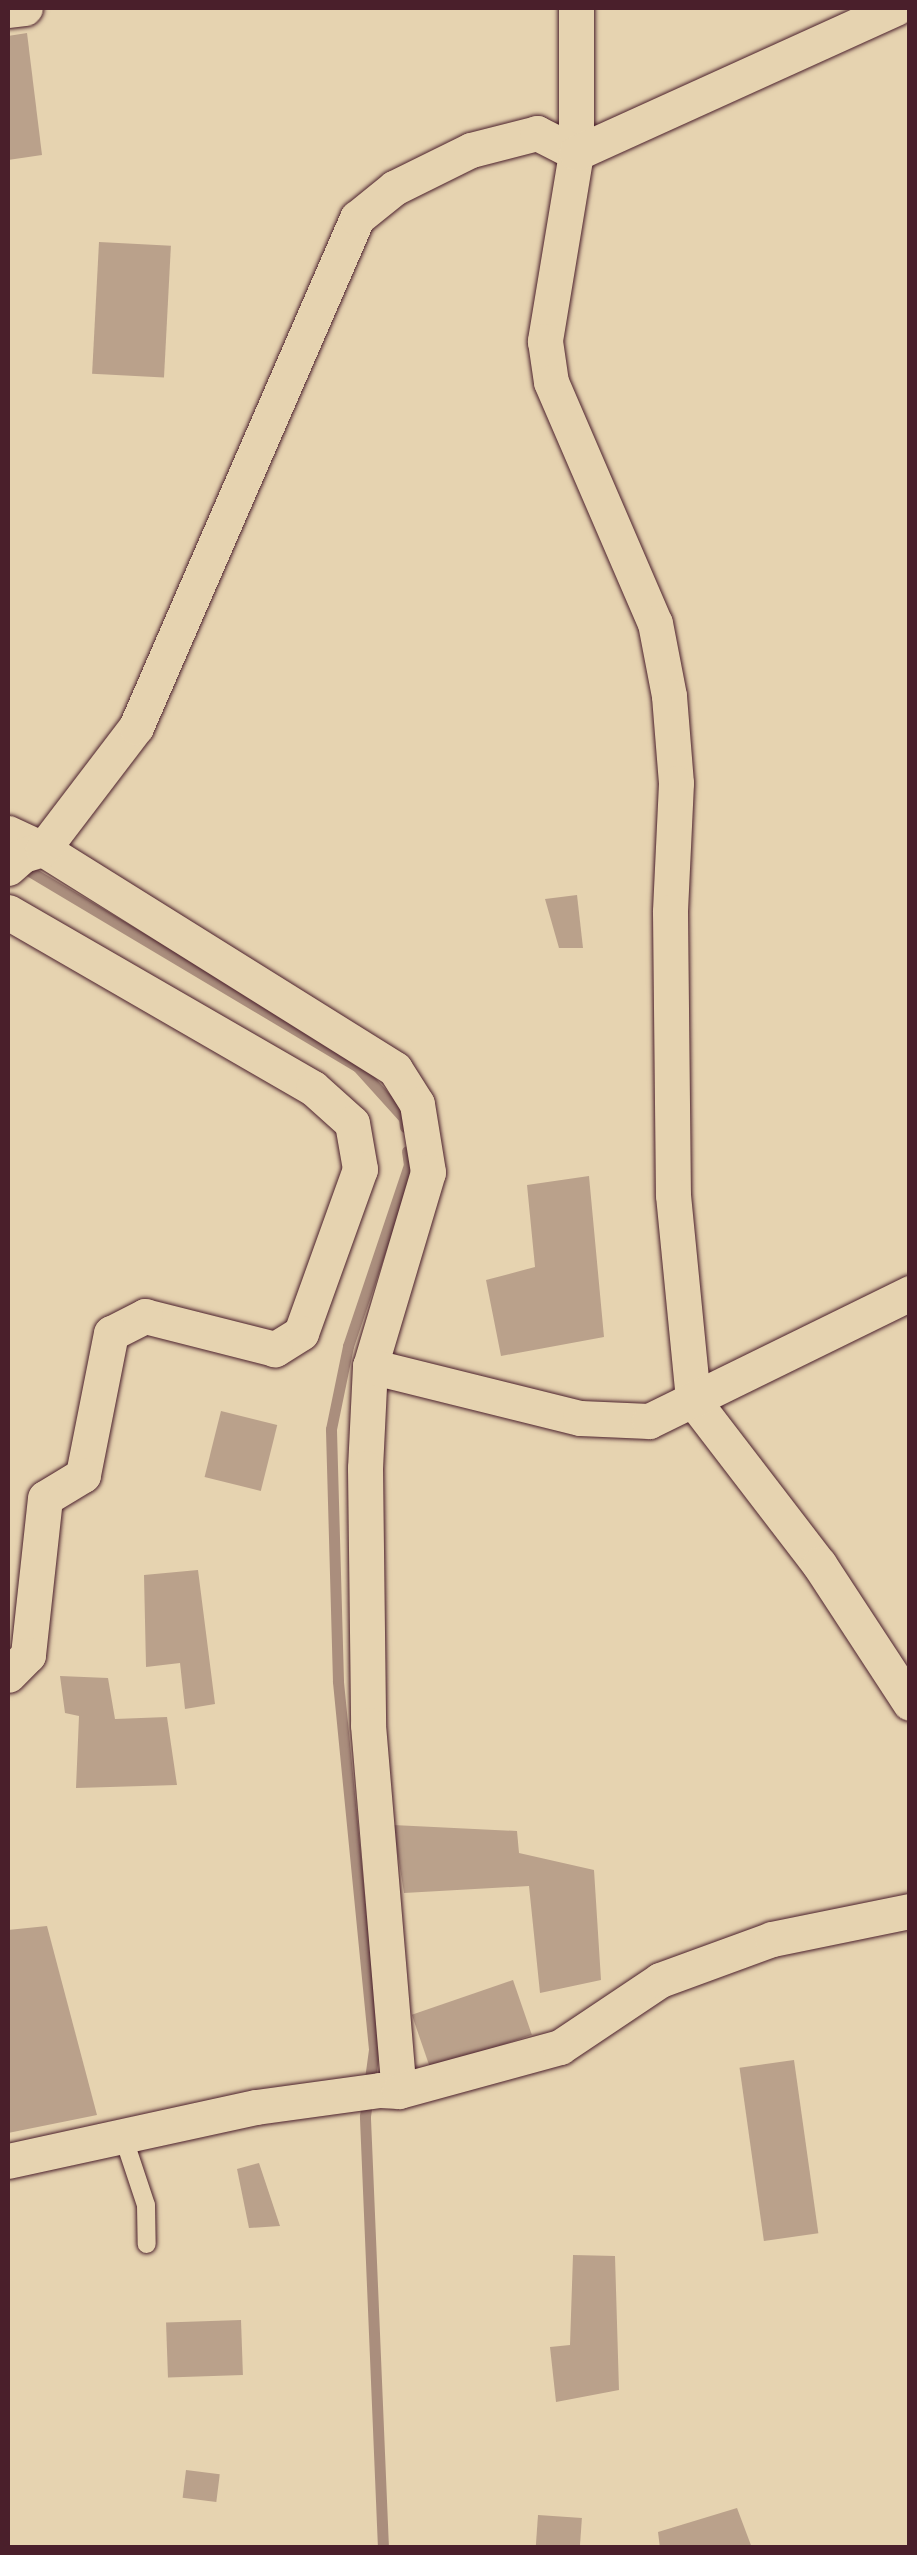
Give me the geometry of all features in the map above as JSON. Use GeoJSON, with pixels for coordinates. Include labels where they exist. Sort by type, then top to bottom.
{"type":"FeatureCollection","features":[{"type":"Feature","properties":{"kind":"street"},"geometry":{"type":"LineString","coordinates":[[8,10],[25,8]]}},
{"type":"Feature","properties":{"kind":"street"},"geometry":{"type":"LineString","coordinates":[[576,8],[576,152],[545,341],[552,382],[564,415],[655,623],[669,696],[676,784],[670,930],[673,1195],[693,1400],[819,1564],[891,1667],[910,1702]]}},
{"type":"Feature","properties":{"kind":"street"},"geometry":{"type":"LineString","coordinates":[[390,2090],[368,1725],[365,1468],[370,1366],[428,1172],[418,1104],[395,1069],[20,851],[136,727],[356,218],[394,188],[471,150],[537,134],[576,152],[896,8]]}},
{"type":"Feature","properties":{"kind":"street"},"geometry":{"type":"LineString","coordinates":[[8,912],[313,1088],[352,1123],[360,1169],[301,1333],[276,1349],[145,1316],[111,1333],[83,1475],[44,1498],[28,1655],[8,1675]]}},
{"type":"Feature","properties":{"kind":"street"},"geometry":{"type":"LineString","coordinates":[[370,1366],[580,1418],[649,1421],[910,1293]]}},
{"type":"Feature","properties":{"kind":"street"},"geometry":{"type":"LineString","coordinates":[[8,2161],[256,2107],[390,2090],[560,2047],[660,1980],[772,1939],[910,1911]]}},
{"type":"Feature","properties":{"kind":"lane"},"geometry":{"type":"LineString","coordinates":[[123,2136],[146,2205],[147,2244]]}},
{"type":"Feature","properties":{"kind":"building"},"geometry":{"type":"Polygon","coordinates":[[[27,33],[42,155],[8,160],[8,36],[27,33]]]}},
{"type":"Feature","properties":{"kind":"building"},"geometry":{"type":"Polygon","coordinates":[[[99,242],[171,246],[164,378],[92,374],[99,242]]]}},
{"type":"Feature","properties":{"kind":"building"},"geometry":{"type":"Polygon","coordinates":[[[577,895],[583,948],[559,948],[545,899],[577,895]]]}},
{"type":"Feature","properties":{"kind":"building"},"geometry":{"type":"Polygon","coordinates":[[[589,1176],[604,1337],[501,1356],[486,1280],[535,1267],[527,1185],[589,1176]]]}},
{"type":"Feature","properties":{"kind":"building"},"geometry":{"type":"Polygon","coordinates":[[[221,1411],[277,1425],[261,1491],[205,1477],[221,1411]]]}},
{"type":"Feature","properties":{"kind":"building"},"geometry":{"type":"Polygon","coordinates":[[[198,1570],[215,1704],[185,1709],[180,1663],[146,1667],[144,1575],[198,1570]]]}},
{"type":"Feature","properties":{"kind":"building"},"geometry":{"type":"Polygon","coordinates":[[[60,1676],[108,1678],[115,1719],[167,1717],[177,1785],[76,1788],[79,1716],[65,1713],[60,1676]]]}},
{"type":"Feature","properties":{"kind":"building"},"geometry":{"type":"Polygon","coordinates":[[[393,1825],[517,1831],[519,1853],[594,1870],[601,1980],[540,1993],[529,1886],[404,1893],[393,1825]]]}},
{"type":"Feature","properties":{"kind":"building"},"geometry":{"type":"Polygon","coordinates":[[[47,1926],[97,2115],[8,2133],[8,1930],[47,1926]]]}},
{"type":"Feature","properties":{"kind":"building"},"geometry":{"type":"Polygon","coordinates":[[[513,1980],[532,2035],[431,2070],[412,2015],[513,1980]]]}},
{"type":"Feature","properties":{"kind":"building"},"geometry":{"type":"Polygon","coordinates":[[[794,2060],[818,2233],[764,2241],[740,2068],[794,2060]]]}},
{"type":"Feature","properties":{"kind":"building"},"geometry":{"type":"Polygon","coordinates":[[[259,2163],[280,2226],[249,2228],[237,2169],[259,2163]]]}},
{"type":"Feature","properties":{"kind":"building"},"geometry":{"type":"Polygon","coordinates":[[[573,2255],[615,2256],[619,2390],[556,2402],[550,2347],[570,2345],[573,2255]]]}},
{"type":"Feature","properties":{"kind":"building"},"geometry":{"type":"Polygon","coordinates":[[[241,2320],[243,2375],[168,2378],[166,2323],[241,2320]]]}},
{"type":"Feature","properties":{"kind":"building"},"geometry":{"type":"Polygon","coordinates":[[[186,2470],[220,2474],[216,2502],[183,2498],[186,2470]]]}},
{"type":"Feature","properties":{"kind":"building"},"geometry":{"type":"Polygon","coordinates":[[[737,2508],[752,2548],[660,2548],[658,2532],[737,2508]]]}},
{"type":"Feature","properties":{"kind":"building"},"geometry":{"type":"Polygon","coordinates":[[[538,2515],[582,2518],[580,2548],[536,2548],[538,2515]]]}},
{"type":"Feature","properties":{"kind":"waterway"},"geometry":{"type":"LineString","coordinates":[[21,866],[357,1066],[404,1118],[405,1127]]}},
{"type":"Feature","properties":{"kind":"waterway"},"geometry":{"type":"LineString","coordinates":[[383,2548],[365,2116],[374,2049],[338,1681],[331,1429],[348,1346],[409,1165],[407,1151]]}}]}
